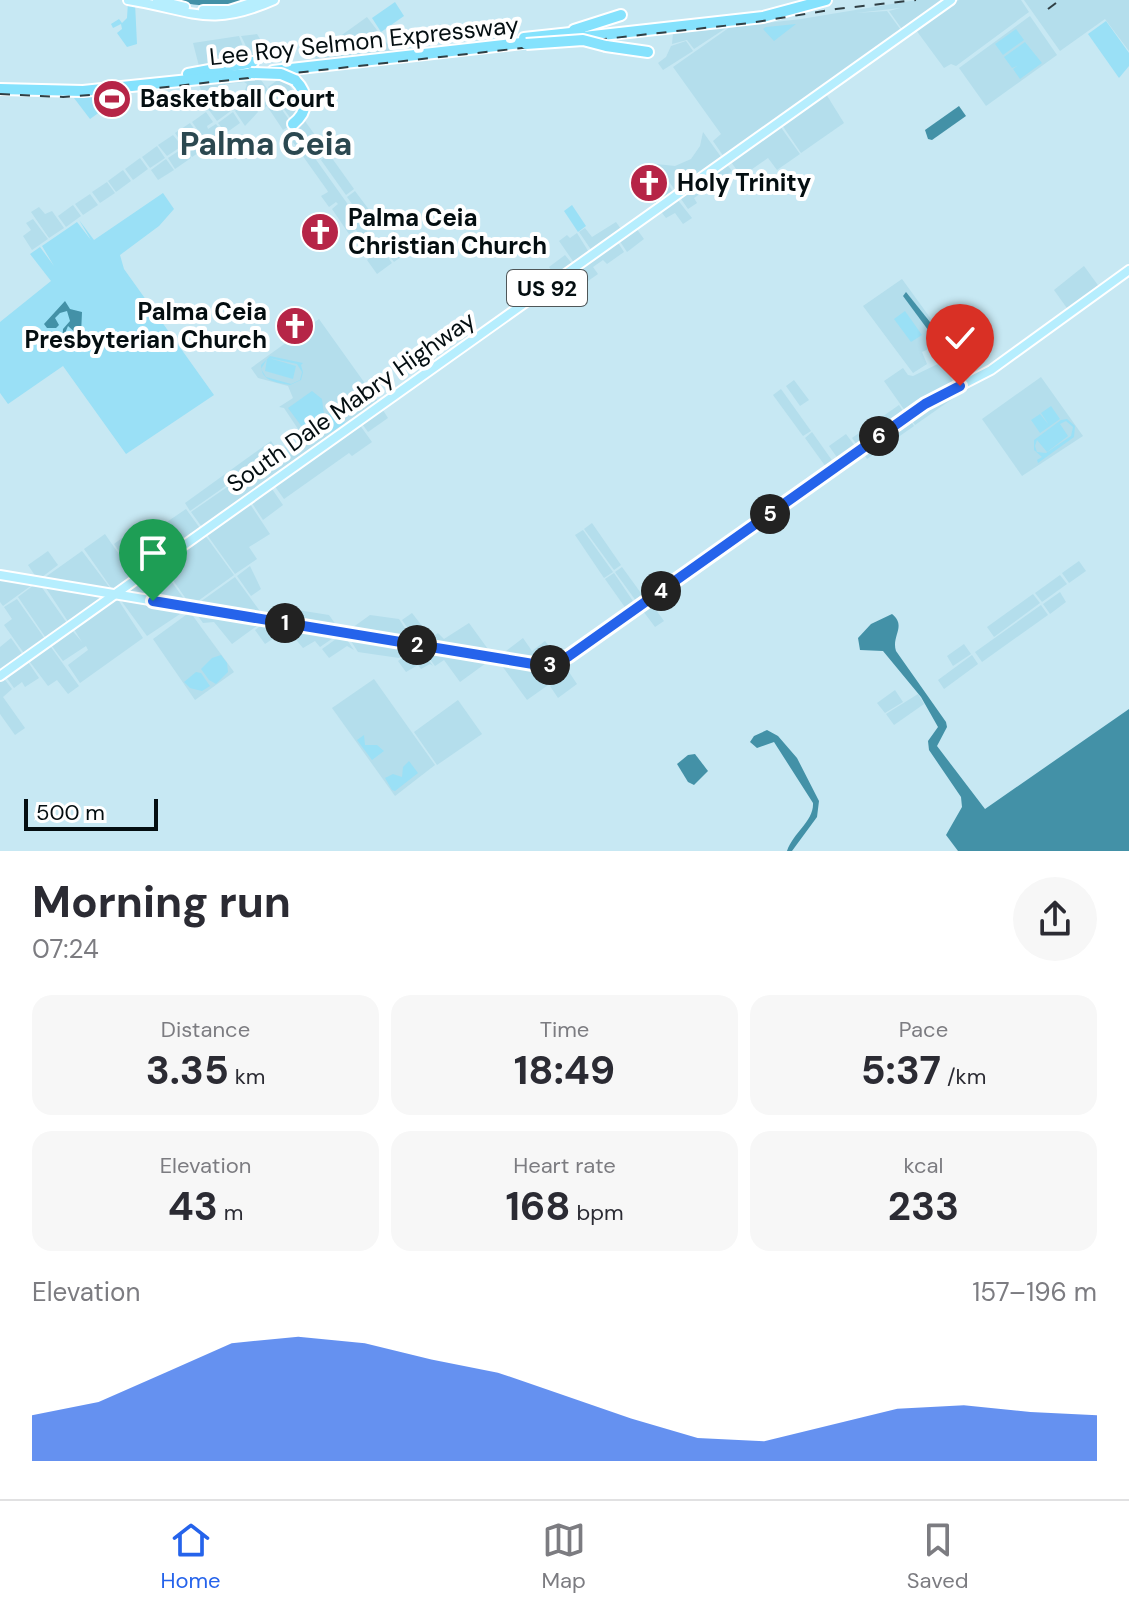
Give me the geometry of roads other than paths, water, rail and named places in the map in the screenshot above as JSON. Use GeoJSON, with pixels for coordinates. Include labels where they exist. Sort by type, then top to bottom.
{"type":"FeatureCollection","features":[{"type":"Feature","properties":{"kind":"highway","name":"Lee Roy Selmon Expressway"},"geometry":{"type":"LineString","coordinates":[[758,15],[811,0]]}},
{"type":"Feature","properties":{"kind":"highway","name":"Lee Roy Selmon Expressway"},"geometry":{"type":"LineString","coordinates":[[0,87],[83,91],[249,65],[308,64],[786,12],[826,0]]}},
{"type":"Feature","properties":{"kind":"highway"},"geometry":{"type":"LineString","coordinates":[[550,37],[616,13]]}},
{"type":"Feature","properties":{"kind":"highway"},"geometry":{"type":"LineString","coordinates":[[524,42],[586,40],[606,46],[642,49]]}},
{"type":"Feature","properties":{"kind":"highway","name":"Lee Roy Selmon Expressway"},"geometry":{"type":"LineString","coordinates":[[0,87],[78,87],[249,65]]}},
{"type":"Feature","properties":{"kind":"highway"},"geometry":{"type":"LineString","coordinates":[[249,65],[295,80],[306,101],[294,121]]}},
{"type":"Feature","properties":{"kind":"main road"},"geometry":{"type":"LineString","coordinates":[[128,0],[213,17],[241,13],[274,0]]}},
{"type":"Feature","properties":{"kind":"main road"},"geometry":{"type":"LineString","coordinates":[[157,0],[216,11],[242,7],[260,0]]}},
{"type":"Feature","properties":{"kind":"main road","name":"South Dale Mabry Highway"},"geometry":{"type":"LineString","coordinates":[[126,592],[808,101],[876,57],[951,0]]}},
{"type":"Feature","properties":{"kind":"main road","name":"South Dale Mabry Highway"},"geometry":{"type":"LineString","coordinates":[[726,161],[796,114],[889,44],[957,0]]}},
{"type":"Feature","properties":{"kind":"main road"},"geometry":{"type":"LineString","coordinates":[[876,57],[889,44]]}},
{"type":"Feature","properties":{"kind":"main road"},"geometry":{"type":"LineString","coordinates":[[796,114],[808,101]]}},
{"type":"Feature","properties":{"kind":"main road"},"geometry":{"type":"LineString","coordinates":[[0,575],[105,596],[126,592],[550,665],[563,661],[925,404],[986,374],[1129,270]]}},
{"type":"Feature","properties":{"kind":"main road"},"geometry":{"type":"LineString","coordinates":[[0,676],[105,596]]}},
{"type":"Feature","properties":{"kind":"railway"},"geometry":{"type":"LineString","coordinates":[[0,94],[63,97],[103,94],[750,23],[916,0]]}},
{"type":"Feature","properties":{"kind":"railway"},"geometry":{"type":"LineString","coordinates":[[1048,9],[1060,0]]}},
{"type":"Feature","properties":{"kind":"place","name":"Basketball Court"},"geometry":{"type":"Point","coordinates":[112,99]}},
{"type":"Feature","properties":{"kind":"place","name":"Holy Trinity"},"geometry":{"type":"Point","coordinates":[649,183]}},
{"type":"Feature","properties":{"kind":"place","name":"Palma Ceia Christian Church"},"geometry":{"type":"Point","coordinates":[320,232]}},
{"type":"Feature","properties":{"kind":"place","name":"Palma Ceia Presbyterian Church"},"geometry":{"type":"Point","coordinates":[295,326]}},
{"type":"Feature","properties":{"kind":"district","name":"Palma Ceia"},"geometry":{"type":"Point","coordinates":[266,144]}}]}
